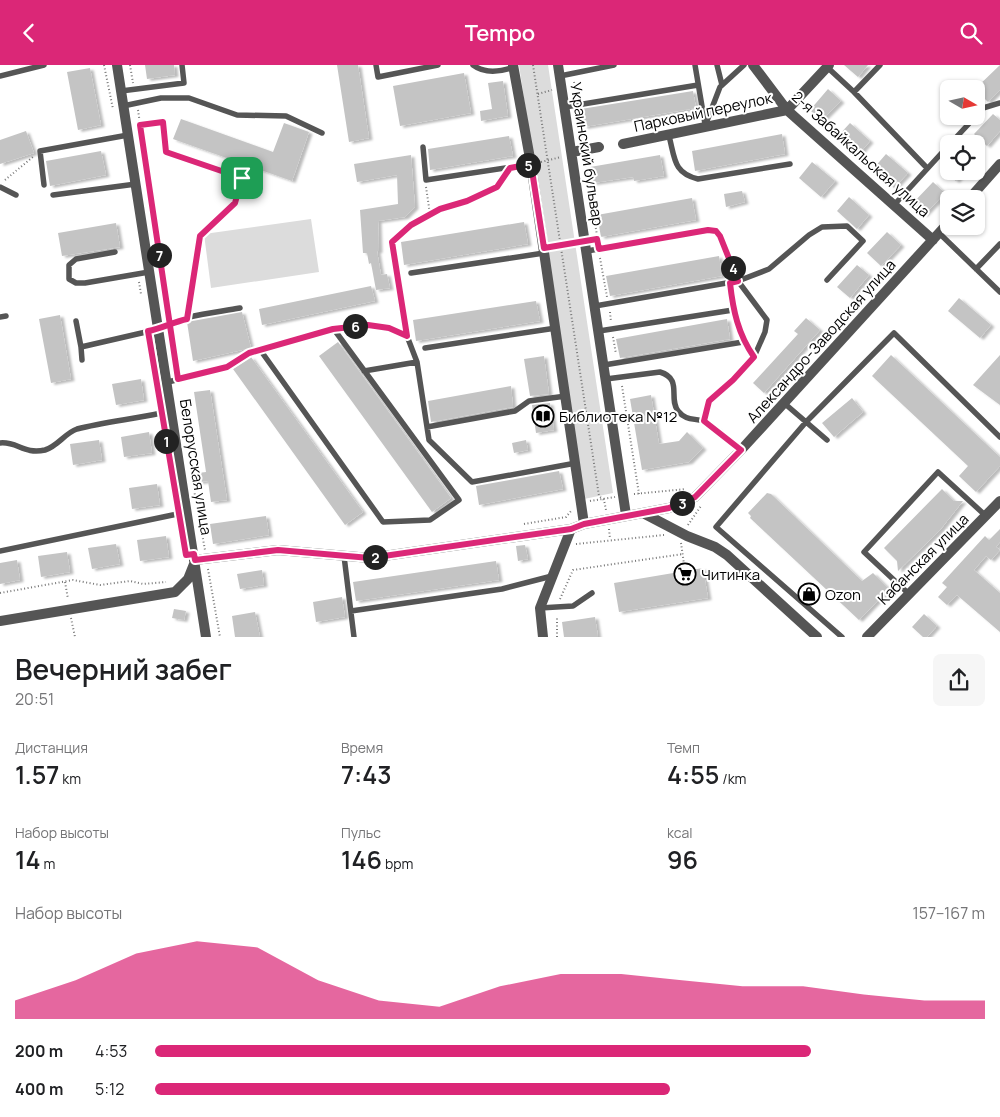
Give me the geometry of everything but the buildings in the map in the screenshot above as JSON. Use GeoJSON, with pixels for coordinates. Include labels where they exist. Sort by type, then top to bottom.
{"type":"FeatureCollection","features":[{"type":"Feature","properties":{"kind":"street","name":"Белорусская улица"},"geometry":{"type":"LineString","coordinates":[[117,65],[159,329],[173,381],[172,413],[206,637]]}},
{"type":"Feature","properties":{"kind":"street","name":"Украинский бульвар"},"geometry":{"type":"LineString","coordinates":[[558,65],[626,515]]}},
{"type":"Feature","properties":{"kind":"street","name":"2-я Забайкальская улица"},"geometry":{"type":"LineString","coordinates":[[753,65],[787,110],[894,205],[936,236]]}},
{"type":"Feature","properties":{"kind":"street"},"geometry":{"type":"LineString","coordinates":[[513,66],[531,164],[584,524]]}},
{"type":"Feature","properties":{"kind":"street","name":"Парковый переулок"},"geometry":{"type":"LineString","coordinates":[[623,144],[669,136],[705,126],[787,110],[828,66]]}},
{"type":"Feature","properties":{"kind":"street"},"geometry":{"type":"LineString","coordinates":[[572,153],[599,147]]}},
{"type":"Feature","properties":{"kind":"street"},"geometry":{"type":"LineString","coordinates":[[977,190],[1000,164]]}},
{"type":"Feature","properties":{"kind":"street","name":"Александро-Заводская улица"},"geometry":{"type":"LineString","coordinates":[[195,557],[206,560],[278,550],[370,558],[571,529],[607,519],[669,508],[695,497],[741,450],[940,232]]}},
{"type":"Feature","properties":{"kind":"street","name":"Кабанская улица"},"geometry":{"type":"LineString","coordinates":[[867,637],[1000,501]]}},
{"type":"Feature","properties":{"kind":"street"},"geometry":{"type":"LineString","coordinates":[[643,513],[687,536],[716,547],[817,637]]}},
{"type":"Feature","properties":{"kind":"street"},"geometry":{"type":"LineString","coordinates":[[542,637],[540,608],[571,529]]}},
{"type":"Feature","properties":{"kind":"street"},"geometry":{"type":"LineString","coordinates":[[0,621],[175,592],[188,579],[195,557]]}},
{"type":"Feature","properties":{"kind":"lane"},"geometry":{"type":"LineString","coordinates":[[0,76],[44,65]]}},
{"type":"Feature","properties":{"kind":"lane"},"geometry":{"type":"LineString","coordinates":[[121,91],[184,83],[182,65]]}},
{"type":"Feature","properties":{"kind":"lane"},"geometry":{"type":"LineString","coordinates":[[376,65],[378,77],[438,65]]}},
{"type":"Feature","properties":{"kind":"lane"},"geometry":{"type":"LineString","coordinates":[[473,65],[481,71],[501,71],[513,66]]}},
{"type":"Feature","properties":{"kind":"lane"},"geometry":{"type":"LineString","coordinates":[[560,76],[614,65]]}},
{"type":"Feature","properties":{"kind":"lane"},"geometry":{"type":"LineString","coordinates":[[695,65],[705,126]]}},
{"type":"Feature","properties":{"kind":"lane"},"geometry":{"type":"LineString","coordinates":[[717,65],[722,85]]}},
{"type":"Feature","properties":{"kind":"lane"},"geometry":{"type":"LineString","coordinates":[[705,126],[722,85],[744,65]]}},
{"type":"Feature","properties":{"kind":"lane"},"geometry":{"type":"LineString","coordinates":[[854,92],[880,65]]}},
{"type":"Feature","properties":{"kind":"lane"},"geometry":{"type":"LineString","coordinates":[[828,66],[927,168]]}},
{"type":"Feature","properties":{"kind":"lane"},"geometry":{"type":"LineString","coordinates":[[565,107],[698,85]]}},
{"type":"Feature","properties":{"kind":"lane"},"geometry":{"type":"LineString","coordinates":[[123,106],[161,98],[189,98],[237,115],[286,116],[322,133]]}},
{"type":"Feature","properties":{"kind":"lane"},"geometry":{"type":"LineString","coordinates":[[985,107],[1000,103]]}},
{"type":"Feature","properties":{"kind":"lane"},"geometry":{"type":"LineString","coordinates":[[958,135],[967,125]]}},
{"type":"Feature","properties":{"kind":"lane"},"geometry":{"type":"LineString","coordinates":[[44,185],[40,151],[127,131]]}},
{"type":"Feature","properties":{"kind":"lane"},"geometry":{"type":"LineString","coordinates":[[669,136],[678,169],[698,179],[790,164]]}},
{"type":"Feature","properties":{"kind":"lane"},"geometry":{"type":"LineString","coordinates":[[423,147],[426,180],[531,164]]}},
{"type":"Feature","properties":{"kind":"lane"},"geometry":{"type":"LineString","coordinates":[[894,205],[940,154]]}},
{"type":"Feature","properties":{"kind":"lane"},"geometry":{"type":"LineString","coordinates":[[53,195],[136,185]]}},
{"type":"Feature","properties":{"kind":"lane"},"geometry":{"type":"LineString","coordinates":[[1,187],[16,195]]}},
{"type":"Feature","properties":{"kind":"lane"},"geometry":{"type":"LineString","coordinates":[[411,225],[392,242],[407,336],[417,362],[429,441],[472,482],[576,463]]}},
{"type":"Feature","properties":{"kind":"lane"},"geometry":{"type":"LineString","coordinates":[[595,306],[738,281],[770,269],[809,235],[822,227],[847,226],[863,241],[827,280]]}},
{"type":"Feature","properties":{"kind":"lane"},"geometry":{"type":"LineString","coordinates":[[586,246],[599,249],[708,230],[716,231],[720,236],[738,281],[767,320],[765,333],[754,357],[733,380],[709,401],[704,421]]}},
{"type":"Feature","properties":{"kind":"lane"},"geometry":{"type":"LineString","coordinates":[[936,236],[976,269],[1000,292]]}},
{"type":"Feature","properties":{"kind":"lane"},"geometry":{"type":"LineString","coordinates":[[976,269],[1000,244]]}},
{"type":"Feature","properties":{"kind":"lane"},"geometry":{"type":"LineString","coordinates":[[411,273],[544,250]]}},
{"type":"Feature","properties":{"kind":"lane"},"geometry":{"type":"LineString","coordinates":[[115,252],[76,259],[69,265],[69,279],[76,283],[86,283],[149,272]]}},
{"type":"Feature","properties":{"kind":"lane"},"geometry":{"type":"LineString","coordinates":[[730,283],[733,310],[744,342],[754,357]]}},
{"type":"Feature","properties":{"kind":"lane"},"geometry":{"type":"LineString","coordinates":[[80,347],[159,329],[169,323],[240,308]]}},
{"type":"Feature","properties":{"kind":"lane"},"geometry":{"type":"LineString","coordinates":[[599,331],[733,310]]}},
{"type":"Feature","properties":{"kind":"lane"},"geometry":{"type":"LineString","coordinates":[[76,321],[82,359]]}},
{"type":"Feature","properties":{"kind":"lane"},"geometry":{"type":"LineString","coordinates":[[173,381],[227,367],[249,353],[333,329],[368,325],[389,328],[407,336]]}},
{"type":"Feature","properties":{"kind":"lane"},"geometry":{"type":"LineString","coordinates":[[426,348],[556,328]]}},
{"type":"Feature","properties":{"kind":"lane"},"geometry":{"type":"LineString","coordinates":[[261,351],[383,522],[430,520],[459,499],[333,329]]}},
{"type":"Feature","properties":{"kind":"lane"},"geometry":{"type":"LineString","coordinates":[[842,637],[716,527],[806,422],[894,333],[1000,437]]}},
{"type":"Feature","properties":{"kind":"lane"},"geometry":{"type":"LineString","coordinates":[[604,365],[744,342]]}},
{"type":"Feature","properties":{"kind":"lane"},"geometry":{"type":"LineString","coordinates":[[364,371],[417,362]]}},
{"type":"Feature","properties":{"kind":"lane"},"geometry":{"type":"LineString","coordinates":[[606,379],[660,372],[667,374],[673,381],[677,409],[684,417],[704,421],[741,450]]}},
{"type":"Feature","properties":{"kind":"lane"},"geometry":{"type":"LineString","coordinates":[[427,427],[515,411],[529,401],[566,397]]}},
{"type":"Feature","properties":{"kind":"lane"},"geometry":{"type":"LineString","coordinates":[[784,403],[827,440]]}},
{"type":"Feature","properties":{"kind":"lane"},"geometry":{"type":"LineString","coordinates":[[0,443],[6,442],[29,452],[46,450],[61,442],[75,430],[161,413],[172,413]]}},
{"type":"Feature","properties":{"kind":"lane"},"geometry":{"type":"LineString","coordinates":[[909,594],[864,552],[938,472],[986,517]]}},
{"type":"Feature","properties":{"kind":"lane"},"geometry":{"type":"LineString","coordinates":[[0,551],[187,512]]}},
{"type":"Feature","properties":{"kind":"lane"},"geometry":{"type":"LineString","coordinates":[[344,556],[354,637]]}},
{"type":"Feature","properties":{"kind":"lane"},"geometry":{"type":"LineString","coordinates":[[351,611],[502,589],[552,576]]}},
{"type":"Feature","properties":{"kind":"lane"},"geometry":{"type":"LineString","coordinates":[[540,608],[573,606],[592,593]]}},
{"type":"Feature","properties":{"kind":"path"},"geometry":{"type":"LineString","coordinates":[[104,65],[113,110]]}},
{"type":"Feature","properties":{"kind":"path"},"geometry":{"type":"LineString","coordinates":[[130,65],[134,89]]}},
{"type":"Feature","properties":{"kind":"path"},"geometry":{"type":"LineString","coordinates":[[533,65],[599,496],[604,500],[610,539]]}},
{"type":"Feature","properties":{"kind":"path"},"geometry":{"type":"LineString","coordinates":[[572,73],[618,364]]}},
{"type":"Feature","properties":{"kind":"path"},"geometry":{"type":"LineString","coordinates":[[137,103],[169,323],[173,381]]}},
{"type":"Feature","properties":{"kind":"path"},"geometry":{"type":"LineString","coordinates":[[127,131],[140,125],[163,122],[166,152],[242,178]]}},
{"type":"Feature","properties":{"kind":"path"},"geometry":{"type":"LineString","coordinates":[[1,187],[8,176],[40,151]]}},
{"type":"Feature","properties":{"kind":"path"},"geometry":{"type":"LineString","coordinates":[[531,164],[572,153]]}},
{"type":"Feature","properties":{"kind":"path"},"geometry":{"type":"LineString","coordinates":[[187,319],[200,236],[235,203],[248,165]]}},
{"type":"Feature","properties":{"kind":"path"},"geometry":{"type":"LineString","coordinates":[[411,225],[430,214],[497,187],[510,168]]}},
{"type":"Feature","properties":{"kind":"path"},"geometry":{"type":"LineString","coordinates":[[426,180],[430,214]]}},
{"type":"Feature","properties":{"kind":"path"},"geometry":{"type":"LineString","coordinates":[[544,250],[562,245],[586,246],[597,239]]}},
{"type":"Feature","properties":{"kind":"path"},"geometry":{"type":"LineString","coordinates":[[138,273],[143,302]]}},
{"type":"Feature","properties":{"kind":"path"},"geometry":{"type":"LineString","coordinates":[[621,378],[639,494]]}},
{"type":"Feature","properties":{"kind":"path"},"geometry":{"type":"LineString","coordinates":[[194,487],[205,553],[195,557]]}},
{"type":"Feature","properties":{"kind":"path"},"geometry":{"type":"LineString","coordinates":[[518,526],[566,517],[582,501],[604,500],[624,495],[686,489]]}},
{"type":"Feature","properties":{"kind":"path"},"geometry":{"type":"LineString","coordinates":[[557,637],[557,607],[573,569],[683,556],[685,571]]}},
{"type":"Feature","properties":{"kind":"path"},"geometry":{"type":"LineString","coordinates":[[206,560],[220,637]]}},
{"type":"Feature","properties":{"kind":"path"},"geometry":{"type":"LineString","coordinates":[[0,593],[73,580],[100,585],[130,581],[144,584],[170,582]]}},
{"type":"Feature","properties":{"kind":"shaded area"},"geometry":{"type":"Polygon","coordinates":[[[519,65],[548,65],[613,493],[584,499],[519,65]]]}},
{"type":"Feature","properties":{"kind":"shaded area"},"geometry":{"type":"Polygon","coordinates":[[[311,219],[319,272],[211,288],[204,234],[311,219]]]}},
{"type":"Feature","properties":{"kind":"place","name":"Библиотека №12"},"geometry":{"type":"Point","coordinates":[543,416]}},
{"type":"Feature","properties":{"kind":"place","name":"Читинка"},"geometry":{"type":"Point","coordinates":[685,574]}},
{"type":"Feature","properties":{"kind":"place","name":"Ozon"},"geometry":{"type":"Point","coordinates":[809,594]}},
{"type":"Feature","properties":{"kind":"route"},"geometry":{"type":"LineString","coordinates":[[242,178],[166,152],[163,122],[140,125],[169,323],[178,379],[227,367],[249,353],[333,329],[368,325],[389,328],[407,336],[392,242],[411,225],[440,209],[467,201],[497,187],[510,168],[531,164],[544,248],[597,239],[599,249],[708,230],[716,231],[720,236],[738,281],[730,283],[733,310],[744,342],[754,357],[733,380],[709,401],[704,421],[741,450],[695,497],[669,508],[584,524],[571,529],[370,558],[278,550],[213,560],[195,560],[194,554],[186,555],[148,331],[159,329],[169,323],[187,319],[200,236],[235,203],[242,178]]}}]}
